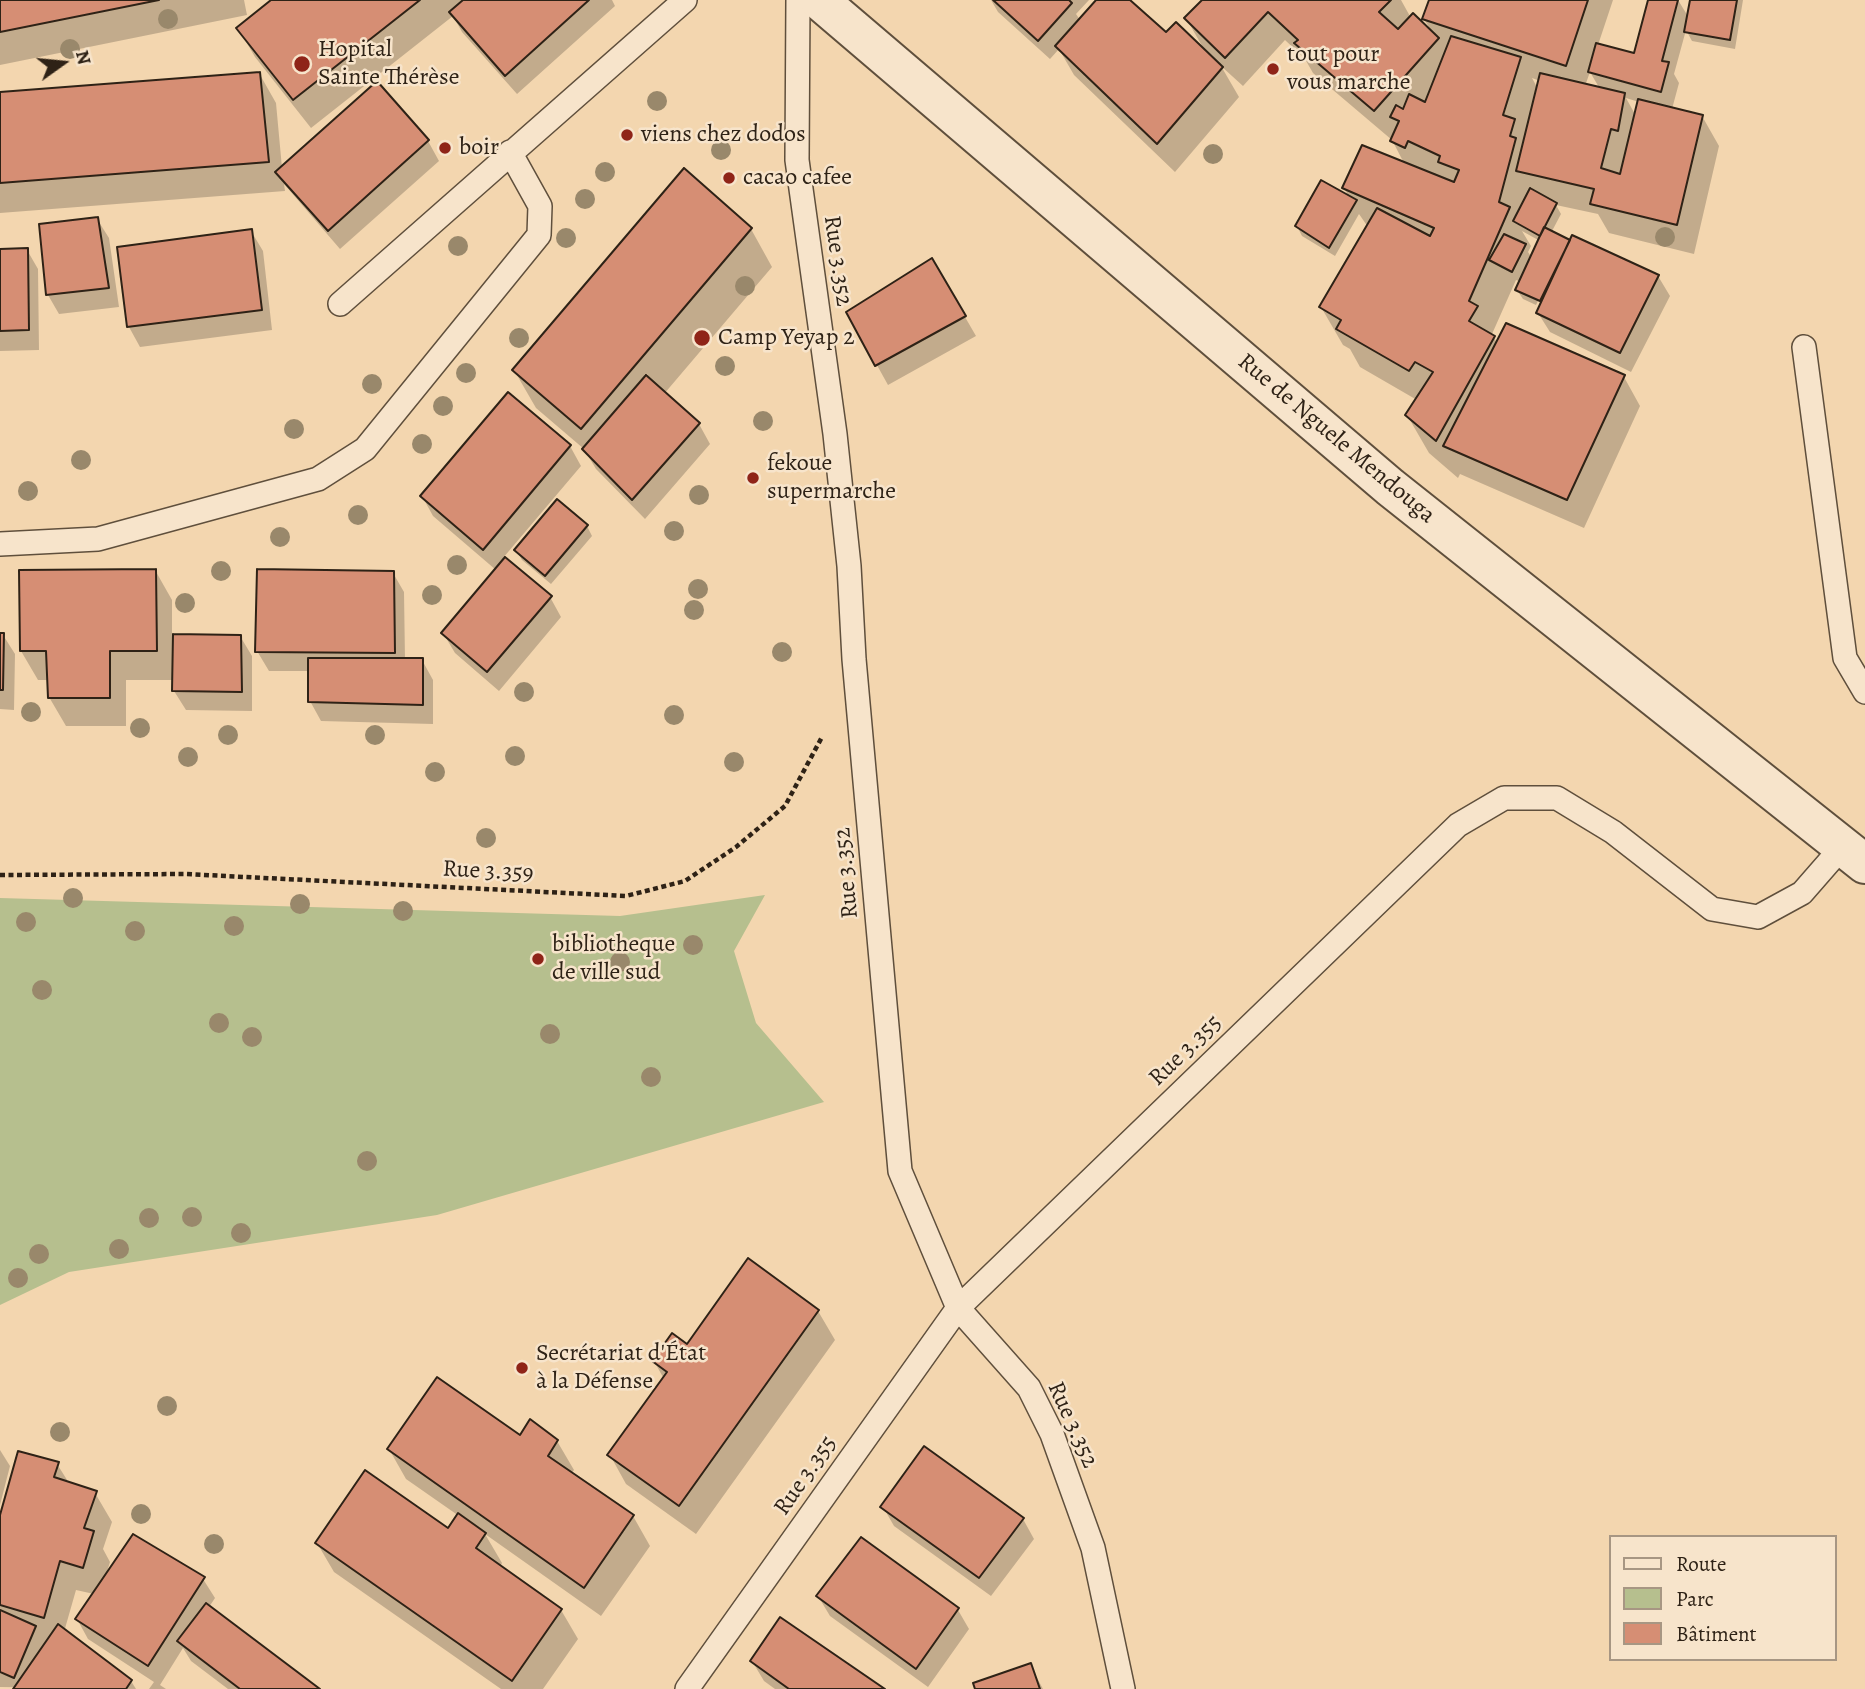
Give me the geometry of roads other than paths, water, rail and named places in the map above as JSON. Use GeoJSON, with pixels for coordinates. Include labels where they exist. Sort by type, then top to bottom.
{"type":"FeatureCollection","features":[{"type":"Feature","properties":{"kind":"street","name":"Rue de Nguele Mendouga"},"geometry":{"type":"LineString","coordinates":[[819,0],[1390,487],[1854,855]]}},
{"type":"Feature","properties":{"kind":"lane"},"geometry":{"type":"LineString","coordinates":[[340,304],[685,0]]}},
{"type":"Feature","properties":{"kind":"lane","name":"Rue 3.352"},"geometry":{"type":"LineString","coordinates":[[797,0],[797,160],[835,434],[849,566],[854,659],[900,1171],[958,1308],[1029,1388],[1052,1434],[1093,1548],[1123,1689]]}},
{"type":"Feature","properties":{"kind":"lane"},"geometry":{"type":"LineString","coordinates":[[0,544],[98,539],[317,479],[365,449],[539,234],[540,206],[510,152]]}},
{"type":"Feature","properties":{"kind":"lane"},"geometry":{"type":"LineString","coordinates":[[1804,347],[1844,658],[1865,692]]}},
{"type":"Feature","properties":{"kind":"lane","name":"Rue 3.355"},"geometry":{"type":"LineString","coordinates":[[687,1689],[958,1308],[1458,825],[1504,798],[1557,798],[1613,832],[1712,909],[1758,917],[1802,893],[1854,855]]}},
{"type":"Feature","properties":{"kind":"place","name":"Hopital Sainte Thérèse"},"geometry":{"type":"Point","coordinates":[302,64]}},
{"type":"Feature","properties":{"kind":"place","name":"tout pour vous marche"},"geometry":{"type":"Point","coordinates":[1273,69]}},
{"type":"Feature","properties":{"kind":"place","name":"viens chez dodos"},"geometry":{"type":"Point","coordinates":[627,135]}},
{"type":"Feature","properties":{"kind":"place","name":"boir"},"geometry":{"type":"Point","coordinates":[445,148]}},
{"type":"Feature","properties":{"kind":"place","name":"cacao cafee"},"geometry":{"type":"Point","coordinates":[729,178]}},
{"type":"Feature","properties":{"kind":"place","name":"Camp Yeyap 2"},"geometry":{"type":"Point","coordinates":[702,338]}},
{"type":"Feature","properties":{"kind":"place","name":"fekoue supermarche"},"geometry":{"type":"Point","coordinates":[753,478]}},
{"type":"Feature","properties":{"kind":"place","name":"bibliotheque de ville sud"},"geometry":{"type":"Point","coordinates":[538,959]}},
{"type":"Feature","properties":{"kind":"place","name":"Secrétariat d'État à la Défense"},"geometry":{"type":"Point","coordinates":[522,1368]}}]}
